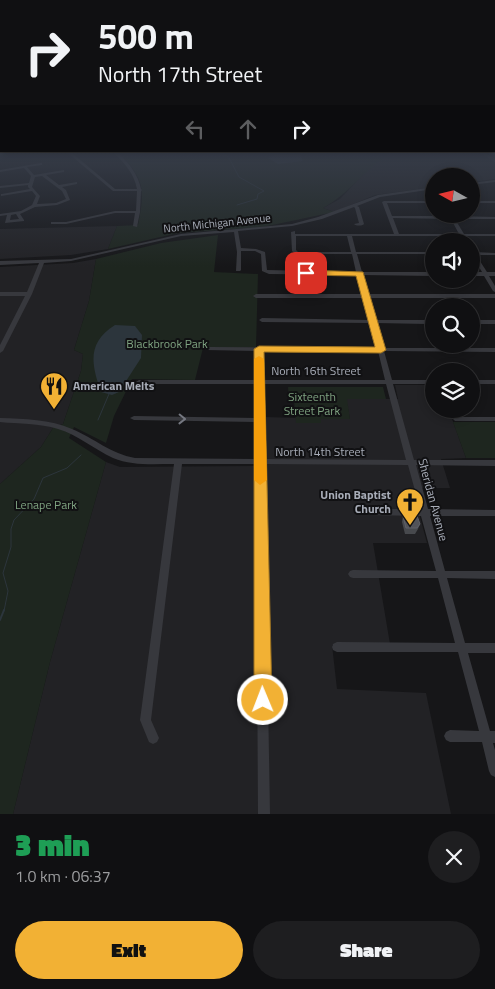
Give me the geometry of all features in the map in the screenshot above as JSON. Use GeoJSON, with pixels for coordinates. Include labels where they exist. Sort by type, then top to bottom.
{"type":"FeatureCollection","features":[{"type":"Feature","properties":{"kind":"street"},"geometry":{"type":"LineString","coordinates":[[2,195],[27,191]]}},
{"type":"Feature","properties":{"kind":"street"},"geometry":{"type":"LineString","coordinates":[[34,191],[38,196],[34,206]]}},
{"type":"Feature","properties":{"kind":"street"},"geometry":{"type":"LineString","coordinates":[[0,215],[9,215],[7,222],[22,220],[18,213],[34,206],[67,201],[65,191]]}},
{"type":"Feature","properties":{"kind":"street"},"geometry":{"type":"LineString","coordinates":[[135,226],[140,191]]}},
{"type":"Feature","properties":{"kind":"street","name":"North Michigan Avenue"},"geometry":{"type":"LineString","coordinates":[[0,263],[42,262],[102,254],[181,236],[292,225],[320,218],[379,196],[413,191]]}},
{"type":"Feature","properties":{"kind":"street"},"geometry":{"type":"LineString","coordinates":[[397,235],[384,202],[425,202]]}},
{"type":"Feature","properties":{"kind":"street"},"geometry":{"type":"LineString","coordinates":[[480,202],[495,202]]}},
{"type":"Feature","properties":{"kind":"street"},"geometry":{"type":"LineString","coordinates":[[352,205],[357,208],[362,224],[356,224]]}},
{"type":"Feature","properties":{"kind":"street"},"geometry":{"type":"LineString","coordinates":[[53,223],[66,223],[115,212],[138,212]]}},
{"type":"Feature","properties":{"kind":"street"},"geometry":{"type":"LineString","coordinates":[[390,217],[425,216]]}},
{"type":"Feature","properties":{"kind":"street"},"geometry":{"type":"LineString","coordinates":[[480,217],[495,218]]}},
{"type":"Feature","properties":{"kind":"street"},"geometry":{"type":"LineString","coordinates":[[292,225],[296,252],[425,253]]}},
{"type":"Feature","properties":{"kind":"street"},"geometry":{"type":"LineString","coordinates":[[236,231],[238,270]]}},
{"type":"Feature","properties":{"kind":"street"},"geometry":{"type":"LineString","coordinates":[[293,234],[425,235]]}},
{"type":"Feature","properties":{"kind":"street","name":"Sheridan Avenue"},"geometry":{"type":"LineString","coordinates":[[349,235],[462,648],[490,737],[495,771]]}},
{"type":"Feature","properties":{"kind":"street"},"geometry":{"type":"LineString","coordinates":[[480,235],[495,235]]}},
{"type":"Feature","properties":{"kind":"street"},"geometry":{"type":"LineString","coordinates":[[238,249],[256,250],[263,253],[266,272],[425,274]]}},
{"type":"Feature","properties":{"kind":"street"},"geometry":{"type":"LineString","coordinates":[[480,253],[495,254]]}},
{"type":"Feature","properties":{"kind":"street"},"geometry":{"type":"LineString","coordinates":[[0,351],[3,339],[29,294],[42,262]]}},
{"type":"Feature","properties":{"kind":"street"},"geometry":{"type":"LineString","coordinates":[[480,266],[495,290]]}},
{"type":"Feature","properties":{"kind":"street"},"geometry":{"type":"LineString","coordinates":[[480,274],[495,274]]}},
{"type":"Feature","properties":{"kind":"street"},"geometry":{"type":"LineString","coordinates":[[0,294],[29,294]]}},
{"type":"Feature","properties":{"kind":"street"},"geometry":{"type":"LineString","coordinates":[[256,296],[495,296]]}},
{"type":"Feature","properties":{"kind":"street"},"geometry":{"type":"LineString","coordinates":[[262,320],[425,322]]}},
{"type":"Feature","properties":{"kind":"street"},"geometry":{"type":"LineString","coordinates":[[480,322],[495,322]]}},
{"type":"Feature","properties":{"kind":"street"},"geometry":{"type":"LineString","coordinates":[[208,349],[495,350]]}},
{"type":"Feature","properties":{"kind":"street"},"geometry":{"type":"LineString","coordinates":[[259,349],[264,814]]}},
{"type":"Feature","properties":{"kind":"street","name":"North 16th Street"},"geometry":{"type":"LineString","coordinates":[[139,382],[425,382]]}},
{"type":"Feature","properties":{"kind":"street"},"geometry":{"type":"LineString","coordinates":[[480,382],[495,382]]}},
{"type":"Feature","properties":{"kind":"street"},"geometry":{"type":"LineString","coordinates":[[134,418],[260,420]]}},
{"type":"Feature","properties":{"kind":"street"},"geometry":{"type":"LineString","coordinates":[[458,419],[495,419]]}},
{"type":"Feature","properties":{"kind":"street","name":"North 14th Street"},"geometry":{"type":"LineString","coordinates":[[0,420],[62,427],[115,457],[141,462],[495,463]]}},
{"type":"Feature","properties":{"kind":"street"},"geometry":{"type":"LineString","coordinates":[[152,738],[145,720],[178,462]]}},
{"type":"Feature","properties":{"kind":"street"},"geometry":{"type":"LineString","coordinates":[[369,512],[495,513]]}},
{"type":"Feature","properties":{"kind":"street"},"geometry":{"type":"LineString","coordinates":[[353,574],[495,574]]}},
{"type":"Feature","properties":{"kind":"street"},"geometry":{"type":"LineString","coordinates":[[337,647],[495,648]]}},
{"type":"Feature","properties":{"kind":"street"},"geometry":{"type":"LineString","coordinates":[[450,736],[490,737]]}},
{"type":"Feature","properties":{"kind":"shaded area"},"geometry":{"type":"Polygon","coordinates":[[[348,191],[405,191],[375,195],[334,212],[323,208],[340,199],[348,191]]]}},
{"type":"Feature","properties":{"kind":"shaded area"},"geometry":{"type":"Polygon","coordinates":[[[117,226],[108,249],[71,255],[0,259],[0,229],[117,226]]]}},
{"type":"Feature","properties":{"kind":"shaded area"},"geometry":{"type":"Polygon","coordinates":[[[96,259],[89,301],[74,350],[83,354],[81,371],[63,424],[53,428],[41,447],[0,484],[0,267],[73,263],[96,259]]]}},
{"type":"Feature","properties":{"kind":"shaded area"},"geometry":{"type":"Polygon","coordinates":[[[115,325],[135,326],[142,335],[141,358],[119,392],[112,395],[101,392],[95,372],[94,354],[100,339],[115,325]]]}},
{"type":"Feature","properties":{"kind":"shaded area"},"geometry":{"type":"Polygon","coordinates":[[[395,385],[425,385],[425,418],[452,418],[466,458],[441,459],[450,488],[412,488],[427,543],[373,543],[390,644],[332,645],[337,689],[426,693],[451,814],[13,814],[50,662],[106,462],[120,467],[266,466],[265,417],[296,418],[296,423],[321,423],[321,419],[350,419],[346,399],[398,399],[395,385]]]}},
{"type":"Feature","properties":{"kind":"green space"},"geometry":{"type":"Polygon","coordinates":[[[142,191],[346,191],[323,208],[334,212],[263,227],[178,233],[108,249],[117,226],[138,225],[142,191]]]}},
{"type":"Feature","properties":{"kind":"green space","name":"Lenape Park"},"geometry":{"type":"Polygon","coordinates":[[[218,235],[214,272],[258,274],[256,347],[203,348],[195,380],[132,379],[114,416],[106,443],[74,427],[69,438],[106,462],[50,662],[13,814],[0,814],[0,484],[41,447],[53,428],[63,424],[81,371],[83,354],[74,350],[89,301],[96,259],[161,243],[218,235]]]}},
{"type":"Feature","properties":{"kind":"green space","name":"Sixteenth Street Park"},"geometry":{"type":"Polygon","coordinates":[[[288,387],[383,387],[386,399],[347,399],[350,419],[321,419],[321,423],[296,423],[294,400],[289,400],[288,387]]]}},
{"type":"Feature","properties":{"kind":"green space"},"geometry":{"type":"Polygon","coordinates":[[[453,422],[495,422],[495,458],[466,458],[453,422]]]}},
{"type":"Feature","properties":{"kind":"building"},"geometry":{"type":"Polygon","coordinates":[[[403,516],[417,516],[420,524],[417,528],[406,528],[403,516]]]}},
{"type":"Feature","properties":{"kind":"waterway"},"geometry":{"type":"LineString","coordinates":[[237,205],[257,199],[258,194],[264,191]]}},
{"type":"Feature","properties":{"kind":"waterway"},"geometry":{"type":"LineString","coordinates":[[98,420],[109,394]]}},
{"type":"Feature","properties":{"kind":"waterway"},"geometry":{"type":"LineString","coordinates":[[4,611],[8,591],[3,573],[11,547],[11,529],[14,520],[34,499],[43,478],[67,468],[81,455]]}},
{"type":"Feature","properties":{"kind":"waterway"},"geometry":{"type":"LineString","coordinates":[[0,620],[4,610]]}},
{"type":"Feature","properties":{"kind":"slow traffic"},"geometry":{"type":"LineString","coordinates":[[259,359],[260,480]]}},
{"type":"Feature","properties":{"kind":"place","name":"American Melts"},"geometry":{"type":"Point","coordinates":[54,410]}},
{"type":"Feature","properties":{"kind":"place","name":"Union Baptist Church"},"geometry":{"type":"Point","coordinates":[410,526]}},
{"type":"Feature","properties":{"kind":"route"},"geometry":{"type":"LineString","coordinates":[[263,700],[259,349],[381,350],[360,274],[306,273]]}},
{"type":"Feature","properties":{"kind":"park label","name":"Blackbrook Park"},"geometry":{"type":"Point","coordinates":[167,344]}}]}
